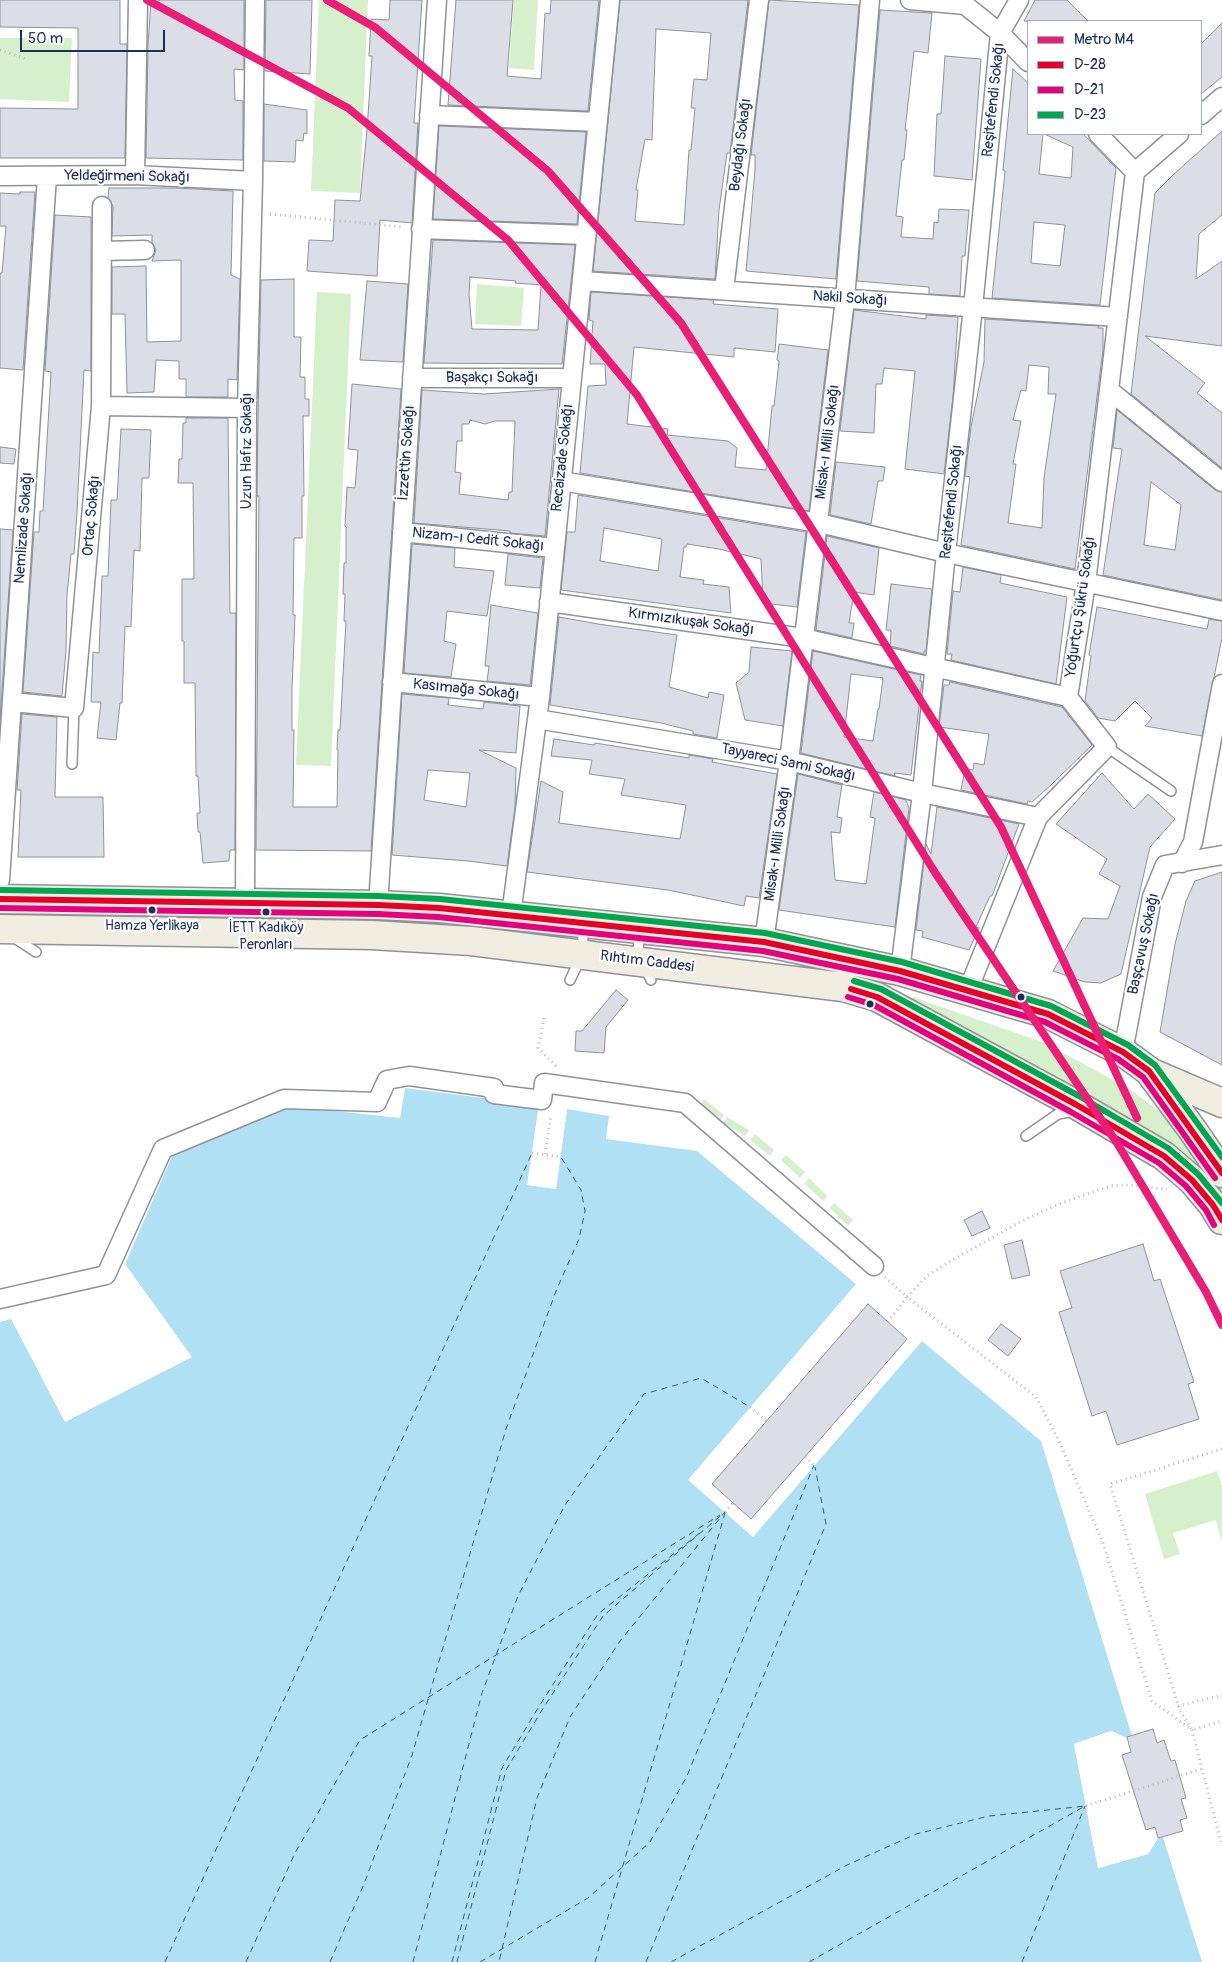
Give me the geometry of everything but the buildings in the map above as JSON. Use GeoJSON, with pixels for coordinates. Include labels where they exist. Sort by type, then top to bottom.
{"type":"FeatureCollection","features":[{"type":"Feature","properties":{"kind":"main road"},"geometry":{"type":"LineString","coordinates":[[0,899],[378,905],[439,908],[764,942],[900,971],[1048,1014],[1123,1052],[1149,1071],[1222,1104]]}},
{"type":"Feature","properties":{"kind":"main road","name":"Rıhtım Caddesi"},"geometry":{"type":"LineString","coordinates":[[0,929],[372,935],[470,941],[582,954],[646,971],[843,987],[877,997],[1092,1114],[1164,1156],[1192,1180],[1213,1205],[1222,1220]]}},
{"type":"Feature","properties":{"kind":"main road"},"geometry":{"type":"LineString","coordinates":[[1149,1071],[1222,1172]]}},
{"type":"Feature","properties":{"kind":"street"},"geometry":{"type":"LineString","coordinates":[[135,175],[138,0]]}},
{"type":"Feature","properties":{"kind":"street","name":"Uzun Hafız Sokağı"},"geometry":{"type":"LineString","coordinates":[[245,903],[247,408],[253,181],[255,0]]}},
{"type":"Feature","properties":{"kind":"street","name":"İzzettin Sokağı"},"geometry":{"type":"LineString","coordinates":[[378,905],[437,0]]}},
{"type":"Feature","properties":{"kind":"street","name":"Recaizade Sokağı"},"geometry":{"type":"LineString","coordinates":[[511,915],[540,697],[610,0]]}},
{"type":"Feature","properties":{"kind":"street","name":"Beydağı Sokağı"},"geometry":{"type":"LineString","coordinates":[[724,290],[759,0]]}},
{"type":"Feature","properties":{"kind":"street","name":"Misak-ı Milli Sokağı"},"geometry":{"type":"LineString","coordinates":[[764,942],[819,523],[845,299],[870,0]]}},
{"type":"Feature","properties":{"kind":"street"},"geometry":{"type":"LineString","coordinates":[[910,0],[965,5],[1000,33],[1027,61]]}},
{"type":"Feature","properties":{"kind":"street"},"geometry":{"type":"LineString","coordinates":[[1000,33],[1019,0]]}},
{"type":"Feature","properties":{"kind":"street","name":"Reşitefendi Sokağı"},"geometry":{"type":"LineString","coordinates":[[900,971],[922,793],[1000,33]]}},
{"type":"Feature","properties":{"kind":"street"},"geometry":{"type":"LineString","coordinates":[[1202,114],[1222,97]]}},
{"type":"Feature","properties":{"kind":"street"},"geometry":{"type":"LineString","coordinates":[[429,114],[598,122]]}},
{"type":"Feature","properties":{"kind":"street"},"geometry":{"type":"LineString","coordinates":[[1099,135],[1135,172],[1178,135]]}},
{"type":"Feature","properties":{"kind":"street","name":"Yoğurtçu Şükrü Sokağı"},"geometry":{"type":"LineString","coordinates":[[1107,747],[1068,697],[1086,583],[1135,172]]}},
{"type":"Feature","properties":{"kind":"street","name":"Yeldeğirmeni Sokağı"},"geometry":{"type":"LineString","coordinates":[[0,176],[135,175],[253,181]]}},
{"type":"Feature","properties":{"kind":"street","name":"Nemlizade Sokağı"},"geometry":{"type":"LineString","coordinates":[[0,880],[47,176]]}},
{"type":"Feature","properties":{"kind":"street","name":"Ortaç Sokağı"},"geometry":{"type":"LineString","coordinates":[[74,708],[101,406],[102,206]]}},
{"type":"Feature","properties":{"kind":"street"},"geometry":{"type":"LineString","coordinates":[[421,229],[586,235]]}},
{"type":"Feature","properties":{"kind":"street"},"geometry":{"type":"LineString","coordinates":[[102,251],[145,250]]}},
{"type":"Feature","properties":{"kind":"street","name":"Nakil Sokağı"},"geometry":{"type":"LineString","coordinates":[[582,280],[1118,317]]}},
{"type":"Feature","properties":{"kind":"street","name":"Başakçı Sokağı"},"geometry":{"type":"LineString","coordinates":[[412,378],[572,378]]}},
{"type":"Feature","properties":{"kind":"street"},"geometry":{"type":"LineString","coordinates":[[1109,390],[1222,482]]}},
{"type":"Feature","properties":{"kind":"street"},"geometry":{"type":"LineString","coordinates":[[101,406],[247,408]]}},
{"type":"Feature","properties":{"kind":"street"},"geometry":{"type":"LineString","coordinates":[[561,481],[819,523],[946,553],[1222,611]]}},
{"type":"Feature","properties":{"kind":"street","name":"Nizam-ı Cedit Sokağı"},"geometry":{"type":"LineString","coordinates":[[402,532],[554,548]]}},
{"type":"Feature","properties":{"kind":"street","name":"Kırmızıkuşak Sokağı"},"geometry":{"type":"LineString","coordinates":[[549,602],[803,638],[1068,697]]}},
{"type":"Feature","properties":{"kind":"street","name":"Kasımağa Sokağı"},"geometry":{"type":"LineString","coordinates":[[392,682],[540,697]]}},
{"type":"Feature","properties":{"kind":"street"},"geometry":{"type":"LineString","coordinates":[[1182,863],[1193,842],[1222,684]]}},
{"type":"Feature","properties":{"kind":"street"},"geometry":{"type":"LineString","coordinates":[[12,702],[74,708]]}},
{"type":"Feature","properties":{"kind":"street","name":"Tayyareci Sami Sokağı"},"geometry":{"type":"LineString","coordinates":[[537,719],[789,761],[922,793],[1038,817]]}},
{"type":"Feature","properties":{"kind":"street"},"geometry":{"type":"LineString","coordinates":[[968,990],[993,942],[1038,817],[1107,747]]}},
{"type":"Feature","properties":{"kind":"street","name":"Başçavuş Sokağı"},"geometry":{"type":"LineString","coordinates":[[1123,1052],[1152,898],[1165,865],[1222,855]]}},
{"type":"Feature","properties":{"kind":"street"},"geometry":{"type":"LineString","coordinates":[[0,1299],[106,1275],[163,1149],[284,1099],[377,1102],[387,1080],[409,1076],[494,1088],[494,1094],[542,1100],[544,1083],[685,1103],[874,1266]]}},
{"type":"Feature","properties":{"kind":"lane"},"geometry":{"type":"LineString","coordinates":[[72,764],[74,708]]}},
{"type":"Feature","properties":{"kind":"lane"},"geometry":{"type":"LineString","coordinates":[[1107,747],[1171,791]]}},
{"type":"Feature","properties":{"kind":"lane"},"geometry":{"type":"LineString","coordinates":[[570,980],[582,954],[584,936],[580,922]]}},
{"type":"Feature","properties":{"kind":"lane"},"geometry":{"type":"LineString","coordinates":[[0,929],[36,952]]}},
{"type":"Feature","properties":{"kind":"lane"},"geometry":{"type":"LineString","coordinates":[[646,971],[638,951],[640,940],[648,929]]}},
{"type":"Feature","properties":{"kind":"lane"},"geometry":{"type":"LineString","coordinates":[[1026,1136],[1058,1114],[1073,1111],[1092,1114]]}},
{"type":"Feature","properties":{"kind":"path"},"geometry":{"type":"LineString","coordinates":[[0,50],[26,59]]}},
{"type":"Feature","properties":{"kind":"path"},"geometry":{"type":"LineString","coordinates":[[252,213],[421,229]]}},
{"type":"Feature","properties":{"kind":"path"},"geometry":{"type":"LineString","coordinates":[[532,1152],[561,1156]]}},
{"type":"Feature","properties":{"kind":"path"},"geometry":{"type":"LineString","coordinates":[[888,1322],[907,1297],[927,1276],[1020,1222],[1059,1204],[1110,1186],[1129,1184],[1163,1189],[1172,1186]]}},
{"type":"Feature","properties":{"kind":"path"},"geometry":{"type":"LineString","coordinates":[[874,1266],[907,1297],[1036,1397],[1060,1441],[1103,1544],[1152,1701],[1192,1730]]}},
{"type":"Feature","properties":{"kind":"path"},"geometry":{"type":"LineString","coordinates":[[750,1407],[766,1422]]}},
{"type":"Feature","properties":{"kind":"path"},"geometry":{"type":"LineString","coordinates":[[1222,1449],[1110,1484],[1178,1706],[1192,1730],[1222,1846]]}},
{"type":"Feature","properties":{"kind":"path"},"geometry":{"type":"LineString","coordinates":[[805,1457],[814,1465]]}},
{"type":"Feature","properties":{"kind":"path"},"geometry":{"type":"LineString","coordinates":[[725,1512],[733,1503]]}},
{"type":"Feature","properties":{"kind":"path"},"geometry":{"type":"LineString","coordinates":[[1178,1706],[1222,1695]]}},
{"type":"Feature","properties":{"kind":"path"},"geometry":{"type":"LineString","coordinates":[[1192,1730],[1222,1721]]}},
{"type":"Feature","properties":{"kind":"path"},"geometry":{"type":"LineString","coordinates":[[1086,1806],[1201,1769]]}},
{"type":"Feature","properties":{"kind":"green space"},"geometry":{"type":"Polygon","coordinates":[[[319,0],[368,0],[360,193],[311,191],[319,0]]]}},
{"type":"Feature","properties":{"kind":"green space"},"geometry":{"type":"Polygon","coordinates":[[[514,0],[538,0],[534,70],[509,68],[514,0]]]}},
{"type":"Feature","properties":{"kind":"green space"},"geometry":{"type":"Polygon","coordinates":[[[0,38],[72,38],[69,102],[0,99],[0,38]]]}},
{"type":"Feature","properties":{"kind":"green space"},"geometry":{"type":"Polygon","coordinates":[[[477,284],[524,288],[521,326],[475,324],[477,284]]]}},
{"type":"Feature","properties":{"kind":"green space"},"geometry":{"type":"Polygon","coordinates":[[[317,292],[351,294],[331,766],[296,765],[317,292]]]}},
{"type":"Feature","properties":{"kind":"green space"},"geometry":{"type":"Polygon","coordinates":[[[913,997],[1045,1043],[1130,1089],[1172,1121],[1208,1164],[1222,1187],[1222,1195],[1174,1147],[911,1004],[913,997]]]}},
{"type":"Feature","properties":{"kind":"green space"},"geometry":{"type":"Polygon","coordinates":[[[704,1099],[724,1115],[719,1121],[699,1105],[704,1099]]]}},
{"type":"Feature","properties":{"kind":"green space"},"geometry":{"type":"Polygon","coordinates":[[[727,1117],[749,1130],[745,1136],[723,1123],[727,1117]]]}},
{"type":"Feature","properties":{"kind":"green space"},"geometry":{"type":"Polygon","coordinates":[[[755,1134],[774,1150],[770,1156],[750,1140],[755,1134]]]}},
{"type":"Feature","properties":{"kind":"green space"},"geometry":{"type":"Polygon","coordinates":[[[786,1155],[805,1172],[800,1178],[781,1160],[786,1155]]]}},
{"type":"Feature","properties":{"kind":"green space"},"geometry":{"type":"Polygon","coordinates":[[[809,1178],[827,1196],[823,1201],[804,1183],[809,1178]]]}},
{"type":"Feature","properties":{"kind":"green space"},"geometry":{"type":"Polygon","coordinates":[[[834,1203],[853,1220],[848,1226],[830,1208],[834,1203]]]}},
{"type":"Feature","properties":{"kind":"green space"},"geometry":{"type":"Polygon","coordinates":[[[1217,1471],[1222,1486],[1222,1541],[1216,1520],[1173,1533],[1180,1554],[1164,1559],[1145,1494],[1217,1471]]]}},
{"type":"Feature","properties":{"kind":"water"},"geometry":{"type":"Polygon","coordinates":[[[405,1088],[539,1105],[528,1185],[556,1189],[567,1109],[609,1116],[606,1139],[697,1151],[856,1284],[688,1480],[753,1537],[922,1341],[1041,1441],[1132,1736],[1127,1738],[1111,1731],[1074,1744],[1098,1868],[1148,1854],[1158,1838],[1163,1837],[1202,1962],[0,1962],[0,1322],[11,1319],[65,1422],[192,1357],[125,1264],[173,1154],[289,1106],[400,1118],[405,1088]]]}},
{"type":"Feature","properties":{"kind":"pier"},"geometry":{"type":"Polygon","coordinates":[[[539,1105],[541,1105],[530,1183],[554,1186],[565,1108],[567,1109],[556,1189],[527,1185],[539,1105]]]}},
{"type":"Feature","properties":{"kind":"pier"},"geometry":{"type":"Polygon","coordinates":[[[1111,1731],[1127,1738],[1127,1740],[1111,1734],[1077,1746],[1100,1865],[1147,1852],[1158,1836],[1158,1838],[1148,1854],[1098,1868],[1074,1744],[1111,1731]]]}},
{"type":"Feature","properties":{"kind":"ferry route"},"geometry":{"type":"LineString","coordinates":[[165,1962],[532,1153]]}},
{"type":"Feature","properties":{"kind":"ferry route"},"geometry":{"type":"LineString","coordinates":[[330,1962],[364,1884],[412,1755],[506,1429],[556,1291],[579,1239],[585,1211],[581,1190],[561,1157]]}},
{"type":"Feature","properties":{"kind":"ferry route"},"geometry":{"type":"LineString","coordinates":[[413,1962],[482,1693],[518,1596],[565,1505],[644,1394],[701,1378],[750,1407]]}},
{"type":"Feature","properties":{"kind":"ferry route"},"geometry":{"type":"LineString","coordinates":[[480,1962],[588,1898],[650,1842],[687,1776],[814,1465]]}},
{"type":"Feature","properties":{"kind":"ferry route"},"geometry":{"type":"LineString","coordinates":[[646,1962],[826,1524],[815,1467]]}},
{"type":"Feature","properties":{"kind":"ferry route"},"geometry":{"type":"LineString","coordinates":[[457,1962],[506,1770],[542,1710],[603,1616],[725,1512],[620,1641],[570,1717],[537,1798],[499,1962]]}},
{"type":"Feature","properties":{"kind":"ferry route"},"geometry":{"type":"LineString","coordinates":[[595,1962],[725,1513]]}},
{"type":"Feature","properties":{"kind":"ferry route"},"geometry":{"type":"LineString","coordinates":[[246,1962],[295,1853],[360,1740],[720,1515]]}},
{"type":"Feature","properties":{"kind":"ferry route"},"geometry":{"type":"LineString","coordinates":[[452,1962],[502,1768],[598,1614],[701,1532]]}},
{"type":"Feature","properties":{"kind":"ferry route"},"geometry":{"type":"LineString","coordinates":[[809,1962],[1085,1806]]}},
{"type":"Feature","properties":{"kind":"ferry route"},"geometry":{"type":"LineString","coordinates":[[1022,1962],[1085,1806]]}},
{"type":"Feature","properties":{"kind":"ferry route"},"geometry":{"type":"LineString","coordinates":[[671,1962],[847,1865],[916,1834],[989,1816],[1086,1806]]}},
{"type":"Feature","properties":{"kind":"metro line","name":"M4"},"geometry":{"type":"LineString","coordinates":[[147,0],[348,108],[508,240],[637,395],[936,874],[1117,1143],[1206,1292],[1222,1325]]}},
{"type":"Feature","properties":{"kind":"metro line","name":"M4"},"geometry":{"type":"LineString","coordinates":[[327,0],[376,28],[548,171],[681,323],[1001,827],[1137,1118]]}},
{"type":"Feature","properties":{"kind":"transit line","name":"D-23"},"geometry":{"type":"LineString","coordinates":[[0,890],[378,896],[440,899],[765,933],[902,962],[1051,1006],[1128,1045],[1155,1065],[1222,1157]]}},
{"type":"Feature","properties":{"kind":"transit line","name":"D-28"},"geometry":{"type":"LineString","coordinates":[[0,899],[378,905],[439,908],[764,942],[900,971],[1048,1014],[1123,1052],[1149,1071],[1222,1173]]}},
{"type":"Feature","properties":{"kind":"transit line","name":"D-21"},"geometry":{"type":"LineString","coordinates":[[0,908],[378,914],[438,917],[763,951],[898,979],[1045,1022],[1118,1059],[1143,1077],[1215,1178]]}},
{"type":"Feature","properties":{"kind":"transit line","name":"D-23"},"geometry":{"type":"LineString","coordinates":[[854,981],[881,989],[1079,1096],[1168,1148],[1198,1174],[1222,1203]]}},
{"type":"Feature","properties":{"kind":"transit line","name":"D-28"},"geometry":{"type":"LineString","coordinates":[[851,989],[877,997],[1075,1104],[1164,1156],[1192,1180],[1213,1205],[1222,1220]]}},
{"type":"Feature","properties":{"kind":"transit line","name":"D-21"},"geometry":{"type":"LineString","coordinates":[[848,997],[874,1005],[1071,1112],[1159,1163],[1186,1186],[1206,1210],[1214,1225]]}},
{"type":"Feature","properties":{"kind":"place","name":"Hamza Yerlikaya"},"geometry":{"type":"Point","coordinates":[152,910]}},
{"type":"Feature","properties":{"kind":"place","name":"İETT Kadıköy Peronları"},"geometry":{"type":"Point","coordinates":[266,912]}}]}
